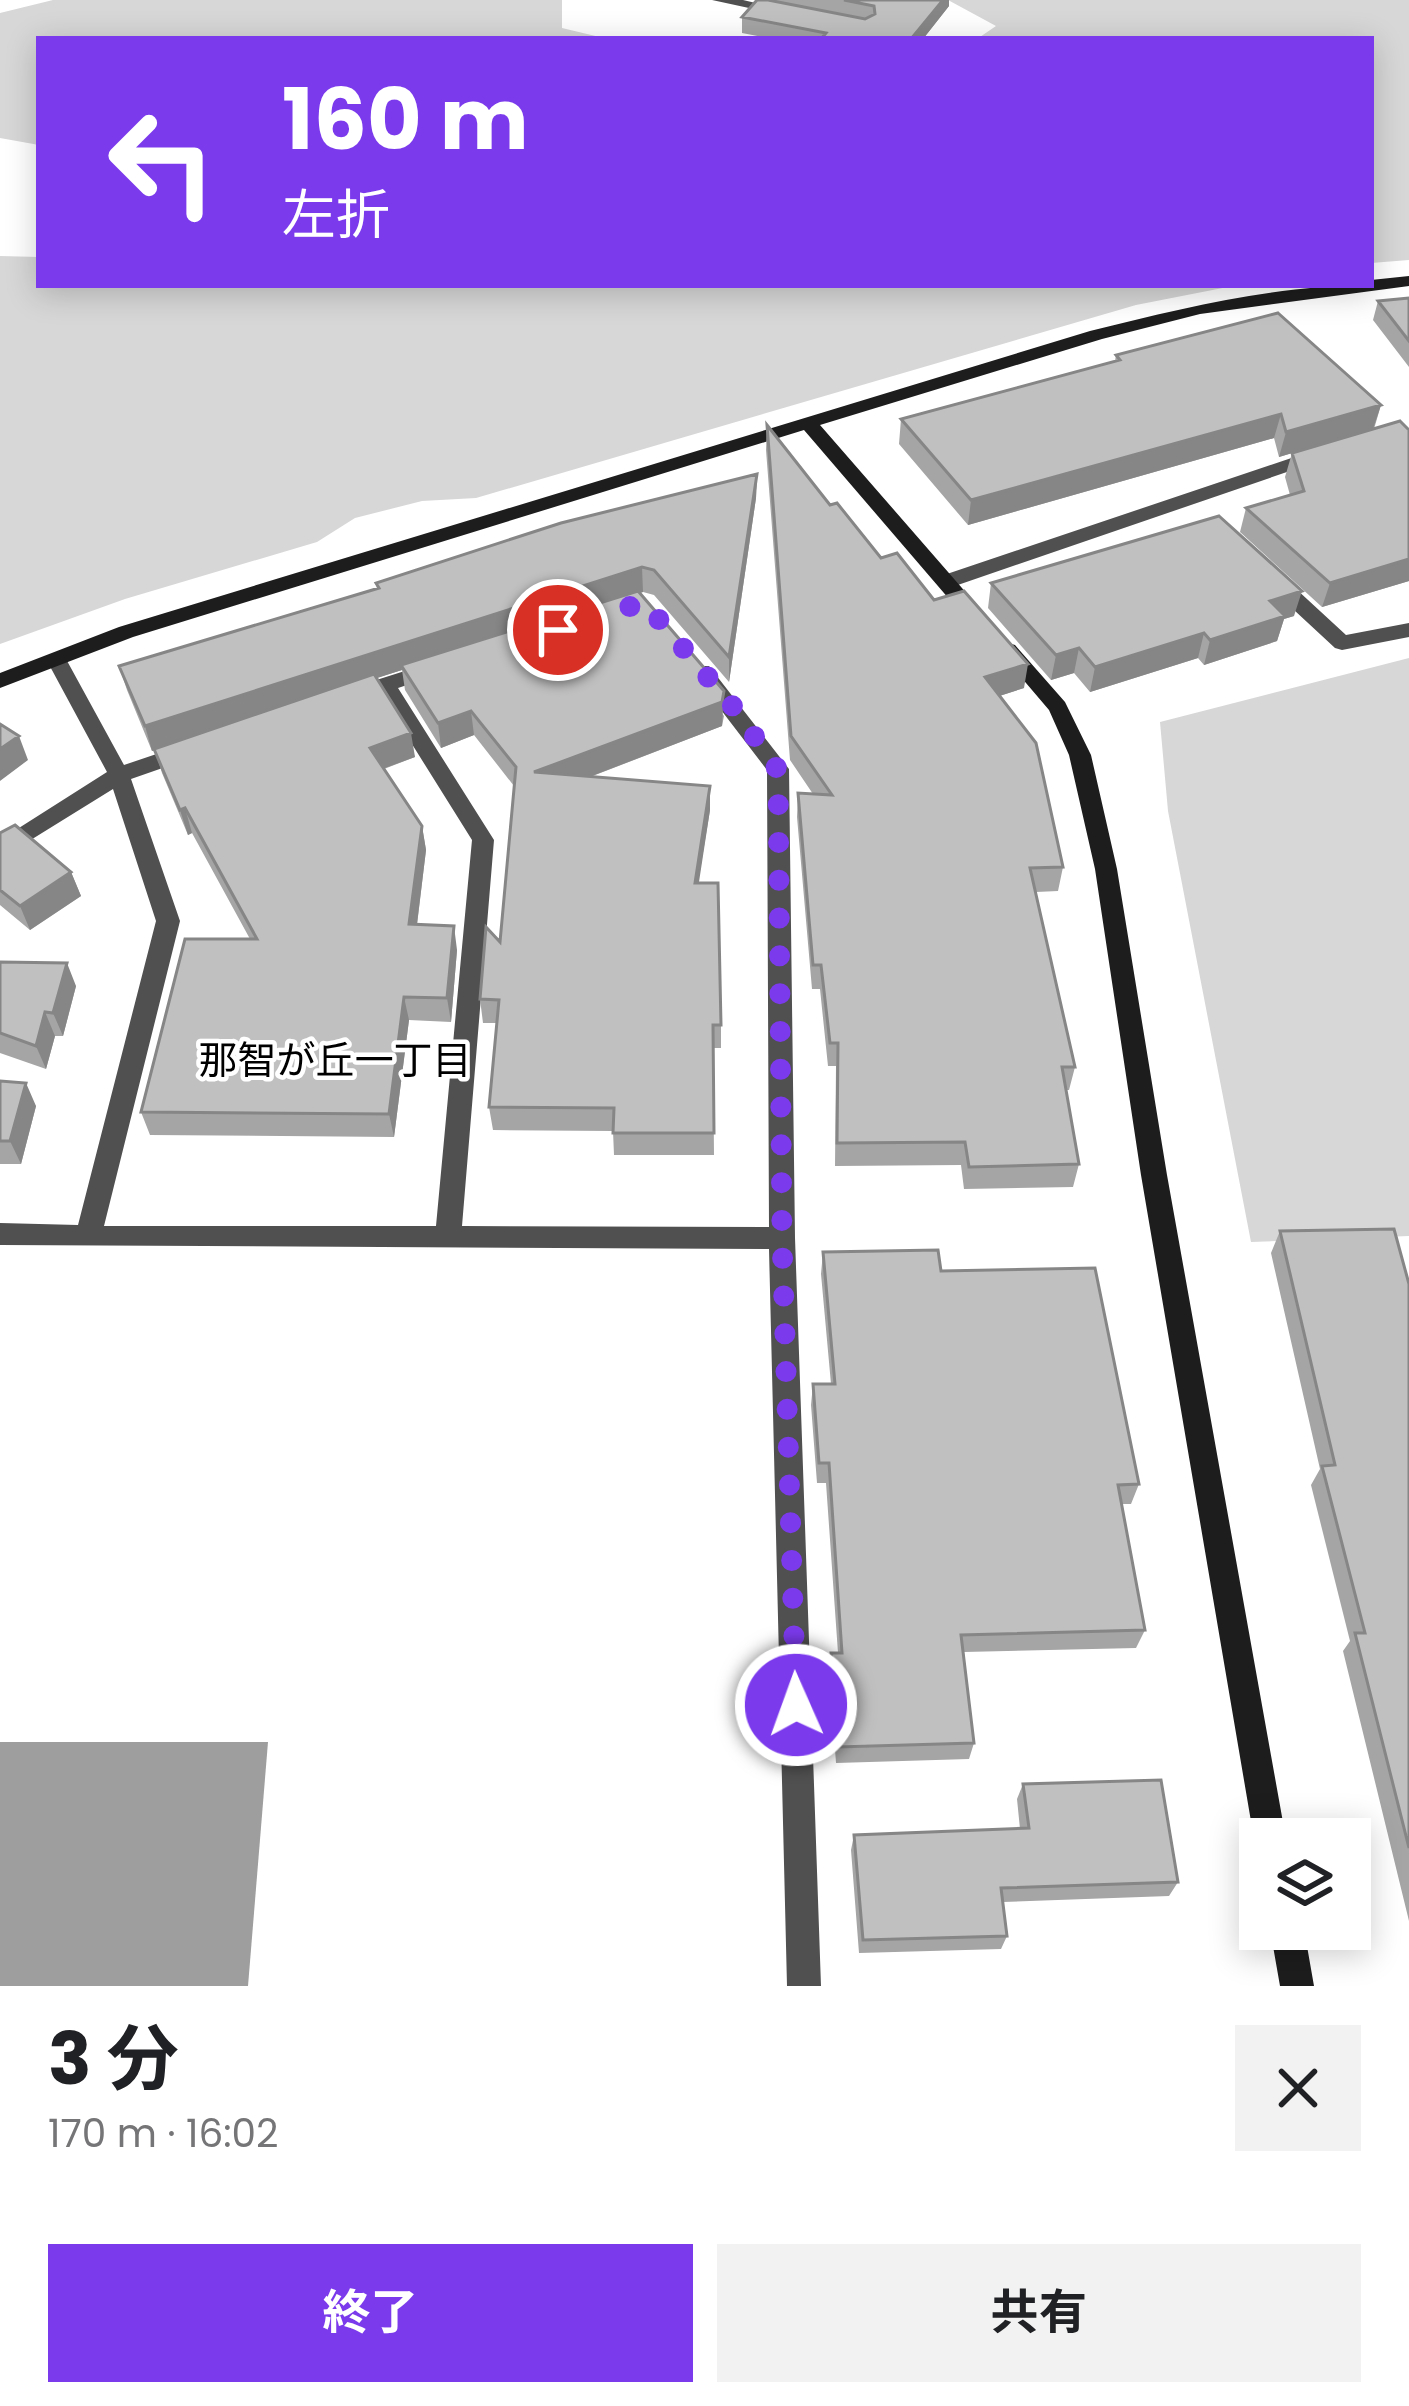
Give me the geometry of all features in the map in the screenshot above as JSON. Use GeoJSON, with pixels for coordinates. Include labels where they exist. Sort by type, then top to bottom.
{"type":"FeatureCollection","features":[{"type":"Feature","properties":{"kind":"street"},"geometry":{"type":"LineString","coordinates":[[719,0],[802,15]]}},
{"type":"Feature","properties":{"kind":"street"},"geometry":{"type":"LineString","coordinates":[[1374,284],[1409,281]]}},
{"type":"Feature","properties":{"kind":"street"},"geometry":{"type":"LineString","coordinates":[[0,681],[126,632],[1096,335],[1200,309],[1348,288]]}},
{"type":"Feature","properties":{"kind":"street"},"geometry":{"type":"LineString","coordinates":[[808,423],[1058,707],[1080,755],[1106,868],[1154,1175],[1266,1818]]}},
{"type":"Feature","properties":{"kind":"street"},"geometry":{"type":"LineString","coordinates":[[946,583],[1345,447]]}},
{"type":"Feature","properties":{"kind":"street"},"geometry":{"type":"LineString","coordinates":[[1189,502],[1206,518]]}},
{"type":"Feature","properties":{"kind":"street"},"geometry":{"type":"LineString","coordinates":[[1257,565],[1342,644],[1409,630]]}},
{"type":"Feature","properties":{"kind":"street"},"geometry":{"type":"LineString","coordinates":[[690,656],[778,770],[782,1238],[804,1986]]}},
{"type":"Feature","properties":{"kind":"street"},"geometry":{"type":"LineString","coordinates":[[56,658],[119,775],[168,921],[88,1237]]}},
{"type":"Feature","properties":{"kind":"street"},"geometry":{"type":"LineString","coordinates":[[318,706],[450,664]]}},
{"type":"Feature","properties":{"kind":"street"},"geometry":{"type":"LineString","coordinates":[[385,684],[483,840],[448,1237]]}},
{"type":"Feature","properties":{"kind":"street"},"geometry":{"type":"LineString","coordinates":[[0,850],[119,775],[208,745]]}},
{"type":"Feature","properties":{"kind":"street"},"geometry":{"type":"LineString","coordinates":[[0,1234],[782,1238]]}},
{"type":"Feature","properties":{"kind":"street"},"geometry":{"type":"LineString","coordinates":[[1291,1950],[1297,1986]]}},
{"type":"Feature","properties":{"kind":"shaded area"},"geometry":{"type":"Polygon","coordinates":[[[53,0],[562,0],[562,28],[595,36],[36,36],[36,144],[0,138],[0,13],[53,0]]]}},
{"type":"Feature","properties":{"kind":"shaded area"},"geometry":{"type":"Polygon","coordinates":[[[948,0],[1409,0],[1409,260],[1374,263],[1374,36],[981,36],[996,26],[948,0]]]}},
{"type":"Feature","properties":{"kind":"shaded area"},"geometry":{"type":"Polygon","coordinates":[[[0,256],[36,257],[36,288],[1223,288],[1136,305],[476,498],[422,501],[355,518],[317,542],[125,599],[0,644],[0,256]]]}},
{"type":"Feature","properties":{"kind":"shaded area"},"geometry":{"type":"Polygon","coordinates":[[[1409,658],[1409,1236],[1251,1242],[1168,811],[1160,722],[1409,658]]]}},
{"type":"Feature","properties":{"kind":"shaded area"},"geometry":{"type":"Polygon","coordinates":[[[0,1742],[268,1742],[248,1986],[0,1986],[0,1742]]]}},
{"type":"Feature","properties":{"kind":"building"},"geometry":{"type":"Polygon","coordinates":[[[757,0],[865,19],[875,14],[874,6],[844,0],[943,0],[913,36],[824,36],[826,33],[742,17],[757,0]]]}},
{"type":"Feature","properties":{"kind":"building"},"geometry":{"type":"Polygon","coordinates":[[[1409,298],[1409,341],[1378,301],[1409,298]]]}},
{"type":"Feature","properties":{"kind":"building"},"geometry":{"type":"Polygon","coordinates":[[[1278,313],[1381,405],[1286,432],[1281,414],[971,500],[901,419],[1120,360],[1116,355],[1278,313]]]}},
{"type":"Feature","properties":{"kind":"building"},"geometry":{"type":"Polygon","coordinates":[[[1400,421],[1409,430],[1409,559],[1330,583],[1246,508],[1304,491],[1292,453],[1400,421]]]}},
{"type":"Feature","properties":{"kind":"building"},"geometry":{"type":"Polygon","coordinates":[[[767,425],[830,505],[837,503],[881,558],[897,553],[934,600],[964,591],[1028,664],[985,677],[1036,743],[1063,867],[1030,868],[1075,1067],[1062,1067],[1079,1164],[969,1167],[965,1142],[837,1143],[838,1043],[830,1043],[821,965],[813,965],[798,793],[832,795],[791,736],[767,425]]]}},
{"type":"Feature","properties":{"kind":"building"},"geometry":{"type":"Polygon","coordinates":[[[757,474],[729,657],[654,570],[642,567],[145,726],[119,666],[379,588],[376,583],[561,523],[757,474]]]}},
{"type":"Feature","properties":{"kind":"building"},"geometry":{"type":"Polygon","coordinates":[[[1219,516],[1302,591],[1270,601],[1285,616],[1210,640],[1204,633],[1095,667],[1079,648],[1056,655],[991,583],[1219,516]]]}},
{"type":"Feature","properties":{"kind":"building"},"geometry":{"type":"Polygon","coordinates":[[[638,591],[724,691],[722,702],[534,772],[710,786],[695,883],[718,883],[721,1025],[713,1025],[714,1133],[613,1133],[614,1108],[489,1107],[499,1000],[480,999],[486,927],[500,942],[516,767],[471,711],[438,723],[401,665],[638,591]]]}},
{"type":"Feature","properties":{"kind":"building"},"geometry":{"type":"Polygon","coordinates":[[[374,674],[411,733],[370,748],[422,826],[409,924],[454,926],[447,998],[404,997],[389,1114],[141,1112],[185,939],[257,939],[185,808],[180,810],[154,749],[374,674]]]}},
{"type":"Feature","properties":{"kind":"building"},"geometry":{"type":"Polygon","coordinates":[[[0,724],[19,736],[0,749],[0,724]]]}},
{"type":"Feature","properties":{"kind":"building"},"geometry":{"type":"Polygon","coordinates":[[[15,825],[71,872],[20,906],[0,890],[0,833],[15,825]]]}},
{"type":"Feature","properties":{"kind":"building"},"geometry":{"type":"Polygon","coordinates":[[[0,962],[67,963],[53,1013],[45,1012],[36,1046],[0,1033],[0,962]]]}},
{"type":"Feature","properties":{"kind":"building"},"geometry":{"type":"Polygon","coordinates":[[[0,1081],[26,1083],[10,1141],[0,1141],[0,1081]]]}},
{"type":"Feature","properties":{"kind":"building"},"geometry":{"type":"Polygon","coordinates":[[[1394,1229],[1409,1284],[1409,1848],[1355,1633],[1365,1633],[1322,1466],[1335,1465],[1280,1231],[1394,1229]]]}},
{"type":"Feature","properties":{"kind":"building"},"geometry":{"type":"Polygon","coordinates":[[[938,1250],[941,1271],[1095,1268],[1139,1484],[1118,1485],[1145,1630],[961,1635],[974,1743],[838,1747],[831,1653],[842,1653],[829,1463],[819,1463],[813,1384],[835,1384],[823,1252],[938,1250]]]}},
{"type":"Feature","properties":{"kind":"building"},"geometry":{"type":"Polygon","coordinates":[[[1161,1780],[1178,1882],[1001,1888],[1007,1936],[863,1940],[854,1835],[1029,1828],[1023,1784],[1161,1780]]]}},
{"type":"Feature","properties":{"kind":"district","name":"那智が丘一丁目"},"geometry":{"type":"Point","coordinates":[335,1060]}},
{"type":"Feature","properties":{"kind":"route"},"geometry":{"type":"LineString","coordinates":[[558,630],[644,602],[736,710],[778,770],[782,1238],[796,1705]]}}]}
